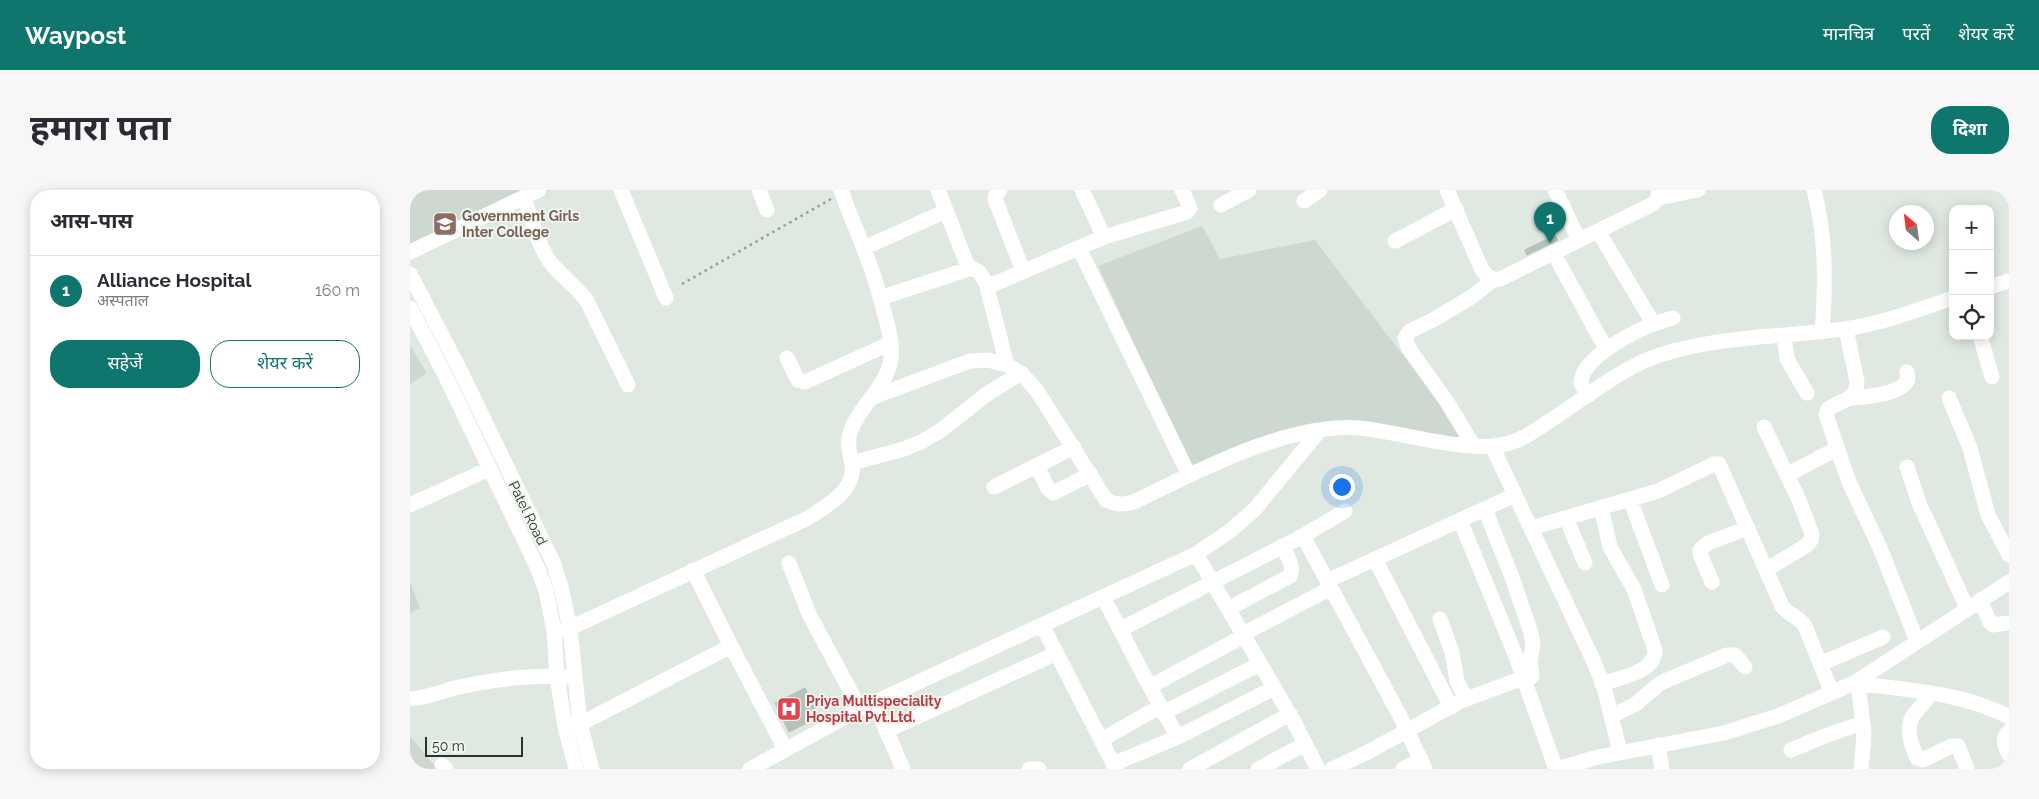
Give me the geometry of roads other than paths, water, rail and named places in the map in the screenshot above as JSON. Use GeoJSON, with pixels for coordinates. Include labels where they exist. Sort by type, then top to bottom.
{"type":"FeatureCollection","features":[{"type":"Feature","properties":{"kind":"street"},"geometry":{"type":"LineString","coordinates":[[410,252],[538,190]]}},
{"type":"Feature","properties":{"kind":"street"},"geometry":{"type":"LineString","coordinates":[[621,190],[666,298]]}},
{"type":"Feature","properties":{"kind":"street"},"geometry":{"type":"LineString","coordinates":[[759,190],[767,210]]}},
{"type":"Feature","properties":{"kind":"street"},"geometry":{"type":"LineString","coordinates":[[938,190],[968,269]]}},
{"type":"Feature","properties":{"kind":"street"},"geometry":{"type":"LineString","coordinates":[[1000,190],[996,194],[995,199],[1023,271]]}},
{"type":"Feature","properties":{"kind":"street"},"geometry":{"type":"LineString","coordinates":[[1082,190],[1104,237]]}},
{"type":"Feature","properties":{"kind":"street"},"geometry":{"type":"LineString","coordinates":[[986,283],[994,284],[1104,237],[1189,211],[1189,204],[1182,190]]}},
{"type":"Feature","properties":{"kind":"street"},"geometry":{"type":"LineString","coordinates":[[1304,200],[1320,190]]}},
{"type":"Feature","properties":{"kind":"street"},"geometry":{"type":"LineString","coordinates":[[1447,190],[1482,270],[1493,280]]}},
{"type":"Feature","properties":{"kind":"street"},"geometry":{"type":"LineString","coordinates":[[1555,190],[1579,240]]}},
{"type":"Feature","properties":{"kind":"street"},"geometry":{"type":"LineString","coordinates":[[1473,445],[1447,402],[1408,347],[1406,338],[1410,331],[1433,320],[1473,296],[1493,280],[1500,279],[1652,204],[1658,194],[1698,190]]}},
{"type":"Feature","properties":{"kind":"street"},"geometry":{"type":"LineString","coordinates":[[1815,190],[1822,221],[1825,265],[1822,332]]}},
{"type":"Feature","properties":{"kind":"street"},"geometry":{"type":"LineString","coordinates":[[554,631],[570,628],[808,518],[830,504],[847,487],[852,477],[852,463],[848,442],[850,434],[890,365],[891,336],[864,248],[842,191]]}},
{"type":"Feature","properties":{"kind":"street"},"geometry":{"type":"LineString","coordinates":[[1221,205],[1243,192]]}},
{"type":"Feature","properties":{"kind":"street"},"geometry":{"type":"LineString","coordinates":[[524,197],[544,253],[559,272],[587,301],[628,385]]}},
{"type":"Feature","properties":{"kind":"street"},"geometry":{"type":"LineString","coordinates":[[1395,240],[1456,209]]}},
{"type":"Feature","properties":{"kind":"street"},"geometry":{"type":"LineString","coordinates":[[864,248],[946,211]]}},
{"type":"Feature","properties":{"kind":"street"},"geometry":{"type":"LineString","coordinates":[[1598,230],[1654,323]]}},
{"type":"Feature","properties":{"kind":"street"},"geometry":{"type":"LineString","coordinates":[[1079,248],[1189,475]]}},
{"type":"Feature","properties":{"kind":"street"},"geometry":{"type":"LineString","coordinates":[[1553,252],[1606,349]]}},
{"type":"Feature","properties":{"kind":"street"},"geometry":{"type":"LineString","coordinates":[[880,298],[972,268],[979,272],[986,283],[1007,365]]}},
{"type":"Feature","properties":{"kind":"street","name":"Patel Road"},"geometry":{"type":"LineString","coordinates":[[410,274],[459,368],[553,562],[561,587],[570,628],[580,724],[592,769]]}},
{"type":"Feature","properties":{"kind":"street"},"geometry":{"type":"LineString","coordinates":[[1994,286],[2009,281]]}},
{"type":"Feature","properties":{"kind":"street"},"geometry":{"type":"LineString","coordinates":[[870,398],[970,361],[988,360],[1007,365],[1021,373],[1037,391],[1106,500],[1115,504],[1134,502],[1189,475],[1267,443],[1320,430],[1357,428],[1473,445],[1492,446],[1511,443],[1528,436],[1629,369],[1663,354],[1718,343],[1846,329],[1874,323],[1949,299]]}},
{"type":"Feature","properties":{"kind":"street","name":"Patel Road"},"geometry":{"type":"LineString","coordinates":[[410,308],[445,374],[538,568],[546,591],[554,631],[557,676],[565,727],[576,769]]}},
{"type":"Feature","properties":{"kind":"street"},"geometry":{"type":"LineString","coordinates":[[1588,396],[1581,383],[1584,372],[1606,349],[1654,323],[1673,318]]}},
{"type":"Feature","properties":{"kind":"street"},"geometry":{"type":"LineString","coordinates":[[1846,329],[1857,381],[1855,393],[1850,398]]}},
{"type":"Feature","properties":{"kind":"street"},"geometry":{"type":"LineString","coordinates":[[1784,336],[1788,359],[1807,393]]}},
{"type":"Feature","properties":{"kind":"street"},"geometry":{"type":"LineString","coordinates":[[1981,340],[1992,377]]}},
{"type":"Feature","properties":{"kind":"street"},"geometry":{"type":"LineString","coordinates":[[787,358],[798,380],[805,382],[891,344]]}},
{"type":"Feature","properties":{"kind":"street"},"geometry":{"type":"LineString","coordinates":[[1906,372],[1908,379],[1903,386],[1879,395],[1850,398],[1832,406],[1826,412],[1849,482],[1880,548],[1917,641]]}},
{"type":"Feature","properties":{"kind":"street"},"geometry":{"type":"LineString","coordinates":[[852,463],[904,449],[921,442],[940,431],[987,394],[1021,373]]}},
{"type":"Feature","properties":{"kind":"street"},"geometry":{"type":"LineString","coordinates":[[1949,398],[1970,448],[1988,515],[2009,555]]}},
{"type":"Feature","properties":{"kind":"street"},"geometry":{"type":"LineString","coordinates":[[1764,427],[1809,525],[1812,540],[1766,570]]}},
{"type":"Feature","properties":{"kind":"street"},"geometry":{"type":"LineString","coordinates":[[750,769],[874,702],[1196,554],[1230,531],[1256,509],[1320,430]]}},
{"type":"Feature","properties":{"kind":"street"},"geometry":{"type":"LineString","coordinates":[[1492,446],[1594,662],[1602,684],[1620,752]]}},
{"type":"Feature","properties":{"kind":"street"},"geometry":{"type":"LineString","coordinates":[[994,487],[1074,448]]}},
{"type":"Feature","properties":{"kind":"street"},"geometry":{"type":"LineString","coordinates":[[1787,474],[1838,448]]}},
{"type":"Feature","properties":{"kind":"street"},"geometry":{"type":"LineString","coordinates":[[1531,528],[1658,491],[1716,464],[1721,468],[1782,606],[1788,613],[1800,619],[1805,626],[1832,693]]}},
{"type":"Feature","properties":{"kind":"street"},"geometry":{"type":"LineString","coordinates":[[1036,466],[1048,489],[1053,492],[1091,474]]}},
{"type":"Feature","properties":{"kind":"street"},"geometry":{"type":"LineString","coordinates":[[1907,467],[1926,520],[1974,604],[1993,625],[2009,623]]}},
{"type":"Feature","properties":{"kind":"street"},"geometry":{"type":"LineString","coordinates":[[410,505],[489,469]]}},
{"type":"Feature","properties":{"kind":"street"},"geometry":{"type":"LineString","coordinates":[[1151,686],[1244,635],[1375,559],[1515,495]]}},
{"type":"Feature","properties":{"kind":"street"},"geometry":{"type":"LineString","coordinates":[[1630,499],[1662,585]]}},
{"type":"Feature","properties":{"kind":"street"},"geometry":{"type":"LineString","coordinates":[[1601,507],[1610,547],[1634,589],[1655,650],[1655,657],[1652,663],[1645,668],[1602,684]]}},
{"type":"Feature","properties":{"kind":"street"},"geometry":{"type":"LineString","coordinates":[[1332,769],[1368,752],[1466,699],[1531,678],[1530,662],[1533,640],[1514,580],[1485,509]]}},
{"type":"Feature","properties":{"kind":"street"},"geometry":{"type":"LineString","coordinates":[[1120,629],[1303,536],[1345,511]]}},
{"type":"Feature","properties":{"kind":"street"},"geometry":{"type":"LineString","coordinates":[[1566,518],[1585,563]]}},
{"type":"Feature","properties":{"kind":"street"},"geometry":{"type":"LineString","coordinates":[[1460,520],[1490,591],[1556,769],[1620,752],[1724,733],[1778,716],[1856,683],[2009,582]]}},
{"type":"Feature","properties":{"kind":"street"},"geometry":{"type":"LineString","coordinates":[[1712,582],[1700,550],[1708,543],[1748,528]]}},
{"type":"Feature","properties":{"kind":"street"},"geometry":{"type":"LineString","coordinates":[[1303,536],[1407,730],[1423,764],[1403,769]]}},
{"type":"Feature","properties":{"kind":"street"},"geometry":{"type":"LineString","coordinates":[[1228,609],[1290,576],[1292,566],[1282,546]]}},
{"type":"Feature","properties":{"kind":"street"},"geometry":{"type":"LineString","coordinates":[[1196,554],[1290,714],[1318,769]]}},
{"type":"Feature","properties":{"kind":"street"},"geometry":{"type":"LineString","coordinates":[[1375,559],[1451,707]]}},
{"type":"Feature","properties":{"kind":"street"},"geometry":{"type":"LineString","coordinates":[[538,568],[553,562]]}},
{"type":"Feature","properties":{"kind":"street"},"geometry":{"type":"LineString","coordinates":[[789,563],[809,614],[860,709]]}},
{"type":"Feature","properties":{"kind":"street"},"geometry":{"type":"LineString","coordinates":[[693,570],[785,749]]}},
{"type":"Feature","properties":{"kind":"street"},"geometry":{"type":"LineString","coordinates":[[1103,597],[1151,686],[1161,710],[1178,737]]}},
{"type":"Feature","properties":{"kind":"street"},"geometry":{"type":"LineString","coordinates":[[1440,619],[1452,652],[1457,681],[1466,699]]}},
{"type":"Feature","properties":{"kind":"street"},"geometry":{"type":"LineString","coordinates":[[1042,625],[1114,767],[1274,688]]}},
{"type":"Feature","properties":{"kind":"street"},"geometry":{"type":"LineString","coordinates":[[1820,664],[1883,637]]}},
{"type":"Feature","properties":{"kind":"street"},"geometry":{"type":"LineString","coordinates":[[565,727],[580,724],[731,646]]}},
{"type":"Feature","properties":{"kind":"street"},"geometry":{"type":"LineString","coordinates":[[886,731],[1057,653]]}},
{"type":"Feature","properties":{"kind":"street"},"geometry":{"type":"LineString","coordinates":[[1611,716],[1636,704],[1659,684],[1726,655],[1735,655],[1745,667]]}},
{"type":"Feature","properties":{"kind":"street"},"geometry":{"type":"LineString","coordinates":[[1101,740],[1260,664]]}},
{"type":"Feature","properties":{"kind":"street"},"geometry":{"type":"LineString","coordinates":[[410,699],[422,698],[454,688],[515,677],[557,676],[574,678]]}},
{"type":"Feature","properties":{"kind":"street"},"geometry":{"type":"LineString","coordinates":[[1856,683],[1962,699],[1994,709],[2009,717]]}},
{"type":"Feature","properties":{"kind":"street"},"geometry":{"type":"LineString","coordinates":[[1856,683],[1864,734],[1861,769]]}},
{"type":"Feature","properties":{"kind":"street"},"geometry":{"type":"LineString","coordinates":[[1930,694],[1926,702],[1911,719],[1909,725],[1912,743],[1918,758],[1923,760],[1951,746],[1958,746],[1968,769]]}},
{"type":"Feature","properties":{"kind":"street"},"geometry":{"type":"LineString","coordinates":[[874,702],[903,769]]}},
{"type":"Feature","properties":{"kind":"street"},"geometry":{"type":"LineString","coordinates":[[1190,769],[1290,714]]}},
{"type":"Feature","properties":{"kind":"street"},"geometry":{"type":"LineString","coordinates":[[1791,750],[1826,735],[1863,723]]}},
{"type":"Feature","properties":{"kind":"street"},"geometry":{"type":"LineString","coordinates":[[2009,731],[2003,740],[2009,756]]}},
{"type":"Feature","properties":{"kind":"street"},"geometry":{"type":"LineString","coordinates":[[1258,769],[1305,744]]}},
{"type":"Feature","properties":{"kind":"street"},"geometry":{"type":"LineString","coordinates":[[1658,745],[1662,769]]}},
{"type":"Feature","properties":{"kind":"street"},"geometry":{"type":"LineString","coordinates":[[1029,769],[1040,769]]}},
{"type":"Feature","properties":{"kind":"place","name":"Government Girls Inter College"},"geometry":{"type":"Point","coordinates":[445,224]}},
{"type":"Feature","properties":{"kind":"place","name":"Alliance Hospital"},"geometry":{"type":"Point","coordinates":[1550,243]}},
{"type":"Feature","properties":{"kind":"place","name":"Priya Multispeciality Hospital Pvt.Ltd."},"geometry":{"type":"Point","coordinates":[789,709]}}]}
